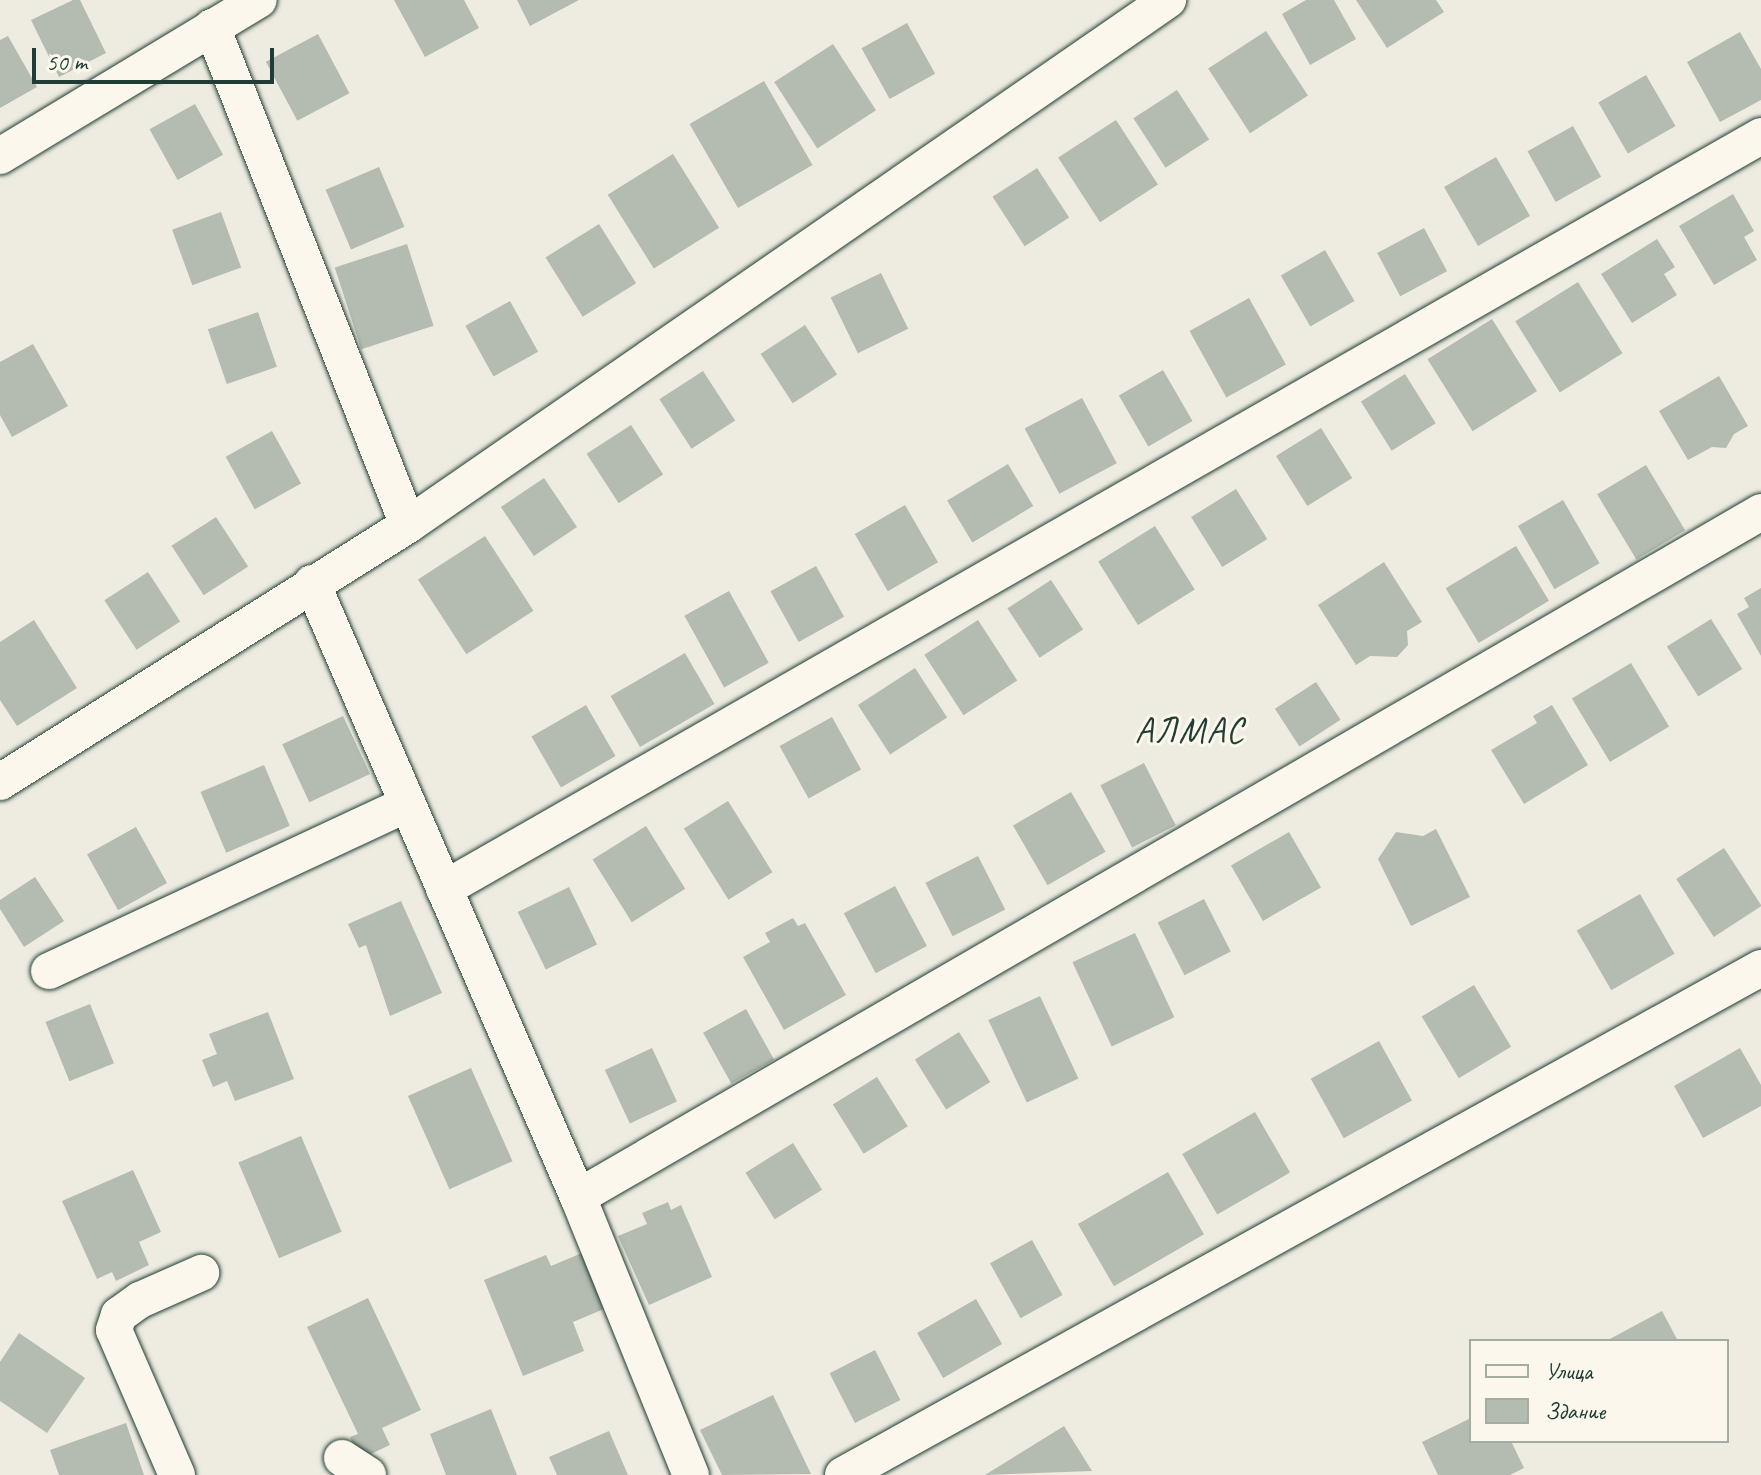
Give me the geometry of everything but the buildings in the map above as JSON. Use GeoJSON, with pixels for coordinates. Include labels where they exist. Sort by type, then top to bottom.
{"type":"FeatureCollection","features":[{"type":"Feature","properties":{"kind":"street"},"geometry":{"type":"LineString","coordinates":[[0,156],[259,0]]}},
{"type":"Feature","properties":{"kind":"street"},"geometry":{"type":"LineString","coordinates":[[0,782],[408,525],[1168,0]]}},
{"type":"Feature","properties":{"kind":"street"},"geometry":{"type":"LineString","coordinates":[[212,27],[408,525]]}},
{"type":"Feature","properties":{"kind":"street"},"geometry":{"type":"LineString","coordinates":[[444,889],[1761,136]]}},
{"type":"Feature","properties":{"kind":"street"},"geometry":{"type":"LineString","coordinates":[[578,1197],[1761,512]]}},
{"type":"Feature","properties":{"kind":"street"},"geometry":{"type":"LineString","coordinates":[[312,583],[578,1197],[691,1475]]}},
{"type":"Feature","properties":{"kind":"street"},"geometry":{"type":"LineString","coordinates":[[49,971],[407,804]]}},
{"type":"Feature","properties":{"kind":"street"},"geometry":{"type":"LineString","coordinates":[[843,1475],[1761,968]]}},
{"type":"Feature","properties":{"kind":"street"},"geometry":{"type":"LineString","coordinates":[[177,1475],[114,1330],[119,1315],[140,1300],[201,1273]]}},
{"type":"Feature","properties":{"kind":"district","name":"АЛМАС"},"geometry":{"type":"Point","coordinates":[1190,731]}}]}
